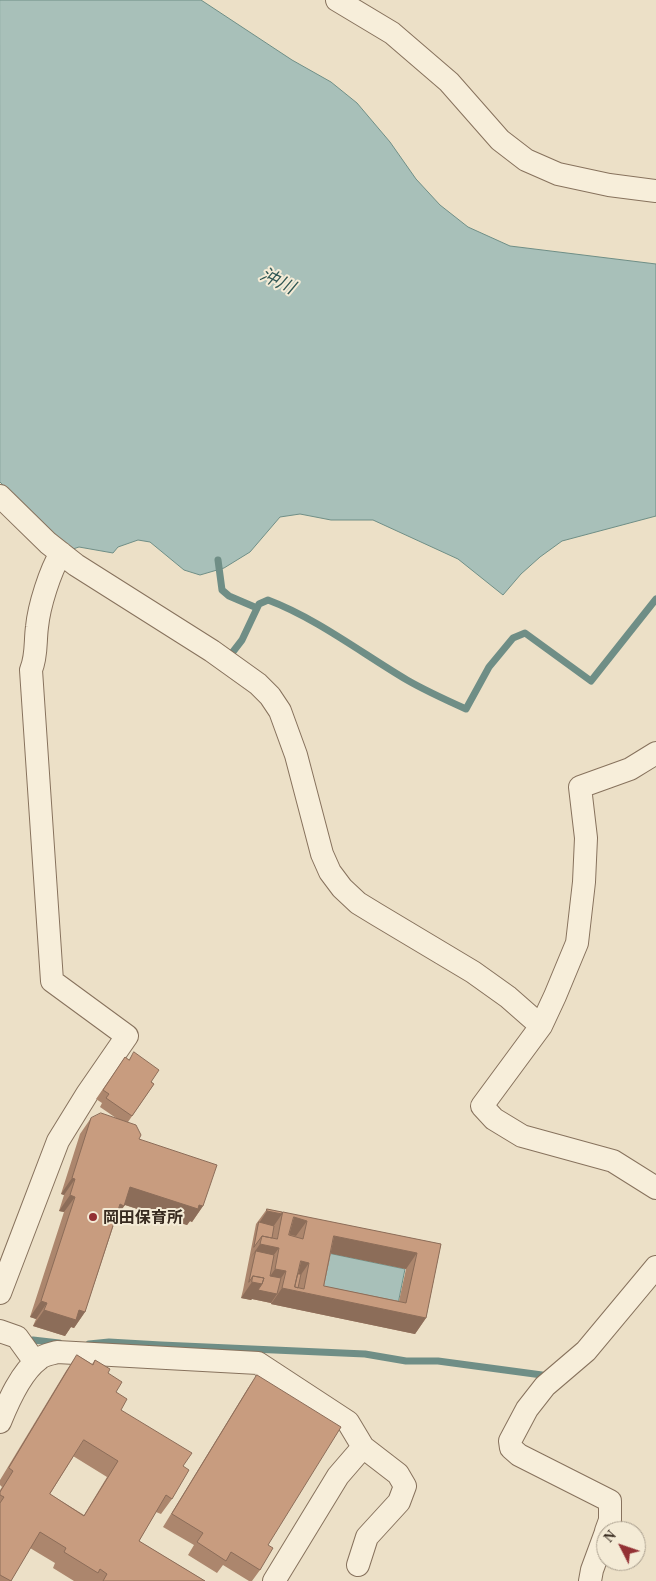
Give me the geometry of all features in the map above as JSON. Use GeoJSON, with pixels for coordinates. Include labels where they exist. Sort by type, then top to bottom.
{"type":"FeatureCollection","features":[{"type":"Feature","properties":{"kind":"street"},"geometry":{"type":"LineString","coordinates":[[337,0],[392,33],[449,82],[500,140],[526,160],[558,174],[609,185],[656,191]]}},
{"type":"Feature","properties":{"kind":"street"},"geometry":{"type":"LineString","coordinates":[[0,496],[48,543],[76,565],[212,651],[258,684],[270,696],[280,711],[296,755],[322,854],[330,872],[342,888],[358,903],[473,972],[508,997],[541,1026]]}},
{"type":"Feature","properties":{"kind":"street"},"geometry":{"type":"LineString","coordinates":[[0,1293],[58,1140],[127,1036],[52,981],[31,670],[34,662],[37,625],[44,596],[55,562],[61,553]]}},
{"type":"Feature","properties":{"kind":"street"},"geometry":{"type":"LineString","coordinates":[[656,753],[630,769],[580,787],[586,838],[584,882],[577,943],[541,1026],[482,1106],[494,1119],[522,1136],[613,1161],[656,1188]]}},
{"type":"Feature","properties":{"kind":"street"},"geometry":{"type":"LineString","coordinates":[[610,1521],[610,1501],[519,1456],[510,1448],[510,1441],[527,1409],[545,1386],[586,1351],[656,1267]]}},
{"type":"Feature","properties":{"kind":"street"},"geometry":{"type":"LineString","coordinates":[[0,1331],[16,1337],[35,1362]]}},
{"type":"Feature","properties":{"kind":"street"},"geometry":{"type":"LineString","coordinates":[[0,1422],[28,1368],[40,1358],[57,1352],[258,1363],[348,1422],[363,1447],[398,1474],[405,1486],[399,1502],[367,1537],[358,1565]]}},
{"type":"Feature","properties":{"kind":"street"},"geometry":{"type":"LineString","coordinates":[[274,1581],[338,1476],[363,1447]]}},
{"type":"Feature","properties":{"kind":"street"},"geometry":{"type":"LineString","coordinates":[[590,1581],[596,1559]]}},
{"type":"Feature","properties":{"kind":"water","name":"沖川"},"geometry":{"type":"Polygon","coordinates":[[[0,0],[201,0],[292,60],[331,82],[357,103],[390,142],[416,179],[440,205],[468,227],[510,246],[656,264],[656,516],[562,541],[521,574],[503,595],[458,559],[373,520],[331,520],[300,514],[280,517],[250,552],[224,568],[200,575],[184,570],[150,542],[138,540],[118,547],[113,553],[79,547],[73,549],[57,540],[0,482],[0,0]]]}},
{"type":"Feature","properties":{"kind":"water"},"geometry":{"type":"Polygon","coordinates":[[[323,1252],[405,1269],[395,1319],[313,1302],[323,1252]]]}},
{"type":"Feature","properties":{"kind":"building"},"geometry":{"type":"Polygon","coordinates":[[[134,1052],[159,1070],[151,1082],[154,1084],[132,1116],[106,1098],[109,1094],[103,1090],[125,1057],[129,1060],[134,1052]]]}},
{"type":"Feature","properties":{"kind":"building"},"geometry":{"type":"Polygon","coordinates":[[[101,1113],[136,1125],[141,1135],[139,1139],[217,1165],[203,1206],[199,1205],[198,1209],[130,1187],[124,1206],[120,1204],[85,1312],[79,1310],[76,1320],[44,1310],[47,1303],[41,1301],[75,1197],[70,1195],[75,1179],[72,1178],[91,1118],[101,1113]]]}},
{"type":"Feature","properties":{"kind":"building"},"geometry":{"type":"Polygon","coordinates":[[[267,1209],[282,1212],[282,1214],[267,1211],[267,1209]]]}},
{"type":"Feature","properties":{"kind":"building"},"geometry":{"type":"Polygon","coordinates":[[[283,1212],[441,1244],[426,1318],[282,1288],[286,1271],[275,1269],[279,1248],[260,1244],[262,1236],[277,1239],[283,1212]],[[294,1217],[289,1235],[303,1239],[307,1221],[294,1217]],[[334,1236],[324,1286],[406,1303],[417,1253],[334,1236]],[[301,1261],[295,1287],[304,1289],[309,1263],[301,1261]]]}},
{"type":"Feature","properties":{"kind":"building"},"geometry":{"type":"Polygon","coordinates":[[[259,1222],[274,1226],[272,1238],[262,1236],[254,1247],[259,1222]]]}},
{"type":"Feature","properties":{"kind":"building"},"geometry":{"type":"Polygon","coordinates":[[[256,1251],[274,1255],[270,1276],[281,1278],[277,1294],[258,1290],[264,1278],[253,1276],[249,1282],[256,1251]]]}},
{"type":"Feature","properties":{"kind":"building"},"geometry":{"type":"Polygon","coordinates":[[[298,1274],[301,1274],[298,1288],[295,1287],[298,1274]]]}},
{"type":"Feature","properties":{"kind":"building"},"geometry":{"type":"Polygon","coordinates":[[[253,1276],[264,1278],[262,1284],[252,1282],[253,1276]]]}},
{"type":"Feature","properties":{"kind":"building"},"geometry":{"type":"Polygon","coordinates":[[[77,1355],[93,1365],[95,1360],[110,1369],[108,1373],[122,1382],[116,1392],[127,1399],[121,1410],[192,1453],[183,1466],[189,1470],[172,1499],[166,1495],[139,1541],[205,1581],[103,1581],[107,1574],[100,1569],[98,1573],[64,1552],[66,1548],[40,1532],[11,1581],[0,1575],[0,1503],[4,1497],[0,1495],[0,1492],[13,1471],[9,1468],[77,1355]],[[84,1440],[50,1494],[84,1516],[118,1461],[84,1440]]]}},
{"type":"Feature","properties":{"kind":"building"},"geometry":{"type":"Polygon","coordinates":[[[257,1375],[341,1427],[268,1545],[273,1548],[260,1570],[231,1552],[226,1561],[197,1542],[203,1533],[172,1514],[257,1375]]]}},
{"type":"Feature","properties":{"kind":"waterway"},"geometry":{"type":"LineString","coordinates":[[218,560],[222,590],[229,596],[257,608]]}},
{"type":"Feature","properties":{"kind":"waterway"},"geometry":{"type":"LineString","coordinates":[[232,653],[242,640],[259,604],[268,600],[304,616],[414,684],[466,709],[489,667],[513,638],[525,633],[591,681],[656,599]]}},
{"type":"Feature","properties":{"kind":"waterway"},"geometry":{"type":"LineString","coordinates":[[33,1340],[59,1343]]}},
{"type":"Feature","properties":{"kind":"waterway"},"geometry":{"type":"LineString","coordinates":[[89,1344],[109,1342],[365,1354],[406,1361],[438,1361],[542,1375]]}},
{"type":"Feature","properties":{"kind":"place","name":"岡田保育所"},"geometry":{"type":"Point","coordinates":[93,1217]}}]}
